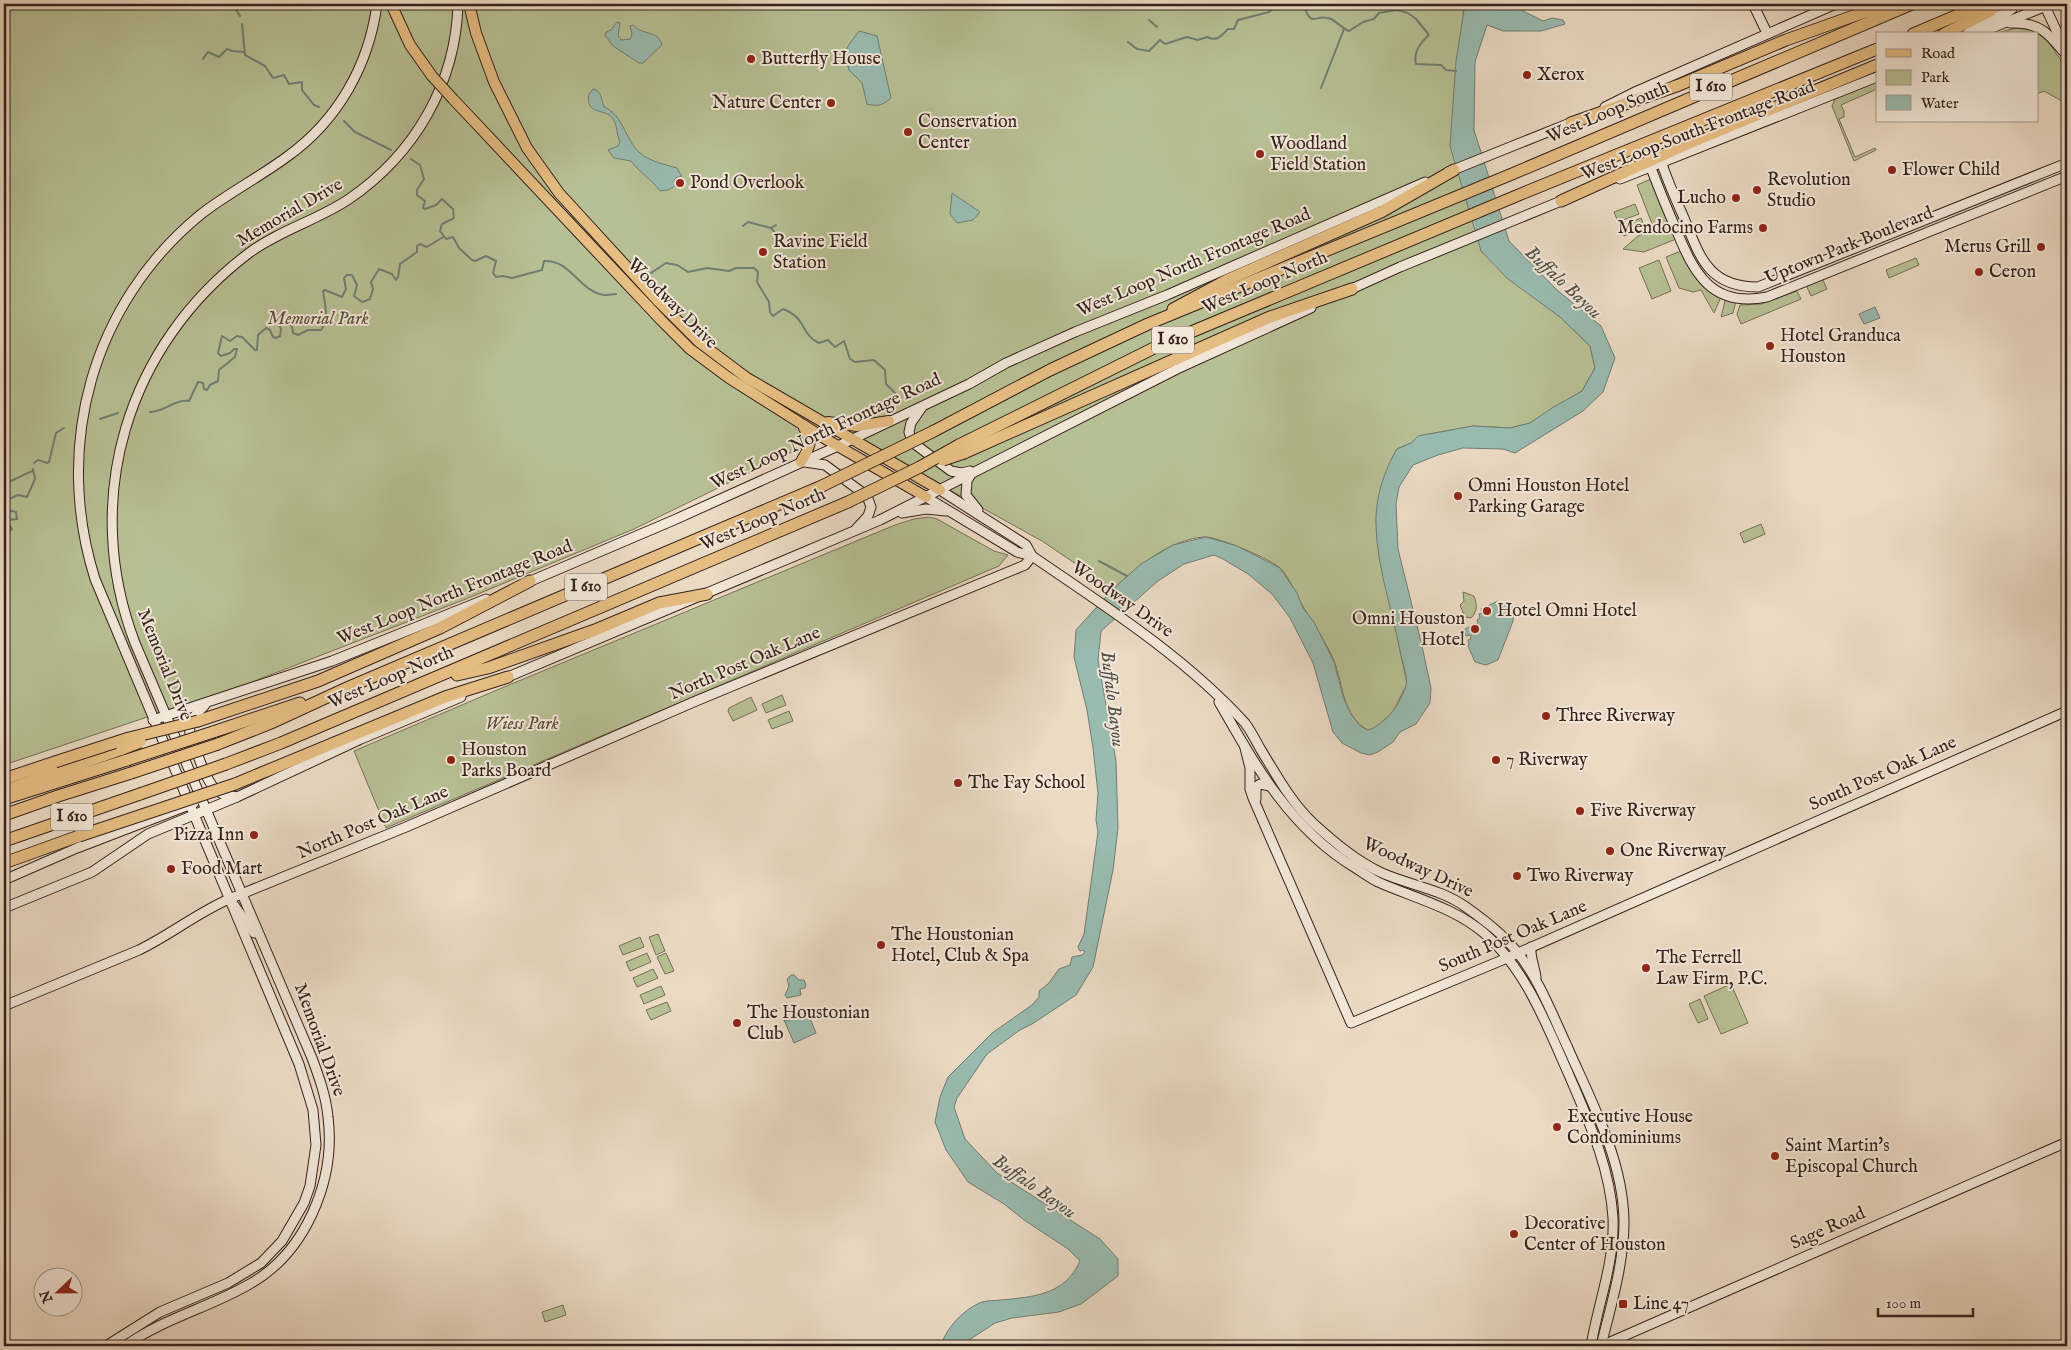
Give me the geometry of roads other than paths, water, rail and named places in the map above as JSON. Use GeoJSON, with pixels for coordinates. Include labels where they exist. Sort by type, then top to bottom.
{"type":"FeatureCollection","features":[{"type":"Feature","properties":{"kind":"highway"},"geometry":{"type":"LineString","coordinates":[[1571,123],[1679,85],[1786,40],[1862,13],[1897,4]]}},
{"type":"Feature","properties":{"kind":"highway","name":"West Loop South"},"geometry":{"type":"LineString","coordinates":[[1512,174],[1912,4]]}},
{"type":"Feature","properties":{"kind":"highway"},"geometry":{"type":"LineString","coordinates":[[1946,32],[1953,23],[1984,4]]}},
{"type":"Feature","properties":{"kind":"highway"},"geometry":{"type":"LineString","coordinates":[[1920,32],[1990,10],[1998,4]]}},
{"type":"Feature","properties":{"kind":"highway","name":"West Loop North"},"geometry":{"type":"LineString","coordinates":[[4,841],[226,764],[428,682],[848,502],[962,449],[1160,345],[1521,194],[1876,49]]}},
{"type":"Feature","properties":{"kind":"highway"},"geometry":{"type":"LineString","coordinates":[[1561,201],[1687,144],[1876,65]]}},
{"type":"Feature","properties":{"kind":"highway"},"geometry":{"type":"LineString","coordinates":[[1148,324],[1227,280],[1454,170]]}},
{"type":"Feature","properties":{"kind":"highway","name":"West Loop North"},"geometry":{"type":"LineString","coordinates":[[4,816],[58,796],[218,744],[272,723],[349,687],[822,486],[934,431],[1050,370],[1148,324],[1512,174]]}},
{"type":"Feature","properties":{"kind":"highway"},"geometry":{"type":"LineString","coordinates":[[962,449],[1270,317],[1352,289]]}},
{"type":"Feature","properties":{"kind":"highway"},"geometry":{"type":"LineString","coordinates":[[4,779],[129,738],[203,719],[318,682],[440,628],[530,581]]}},
{"type":"Feature","properties":{"kind":"highway"},"geometry":{"type":"LineString","coordinates":[[428,682],[488,668],[595,630],[659,603],[707,594]]}},
{"type":"Feature","properties":{"kind":"highway"},"geometry":{"type":"LineString","coordinates":[[4,863],[235,784],[445,698],[508,676]]}},
{"type":"Feature","properties":{"kind":"highway"},"geometry":{"type":"LineString","coordinates":[[4,791],[124,754],[214,732],[349,687]]}},
{"type":"Feature","properties":{"kind":"highway"},"geometry":{"type":"LineString","coordinates":[[4,799],[124,754],[203,719]]}},
{"type":"Feature","properties":{"kind":"main road","name":"Memorial Drive"},"geometry":{"type":"LineString","coordinates":[[106,1346],[160,1312],[228,1283],[261,1262],[282,1241],[304,1204],[310,1186],[316,1144],[313,1110],[308,1090],[294,1053],[95,579],[86,548],[79,508],[77,467],[78,444],[86,393],[99,354],[118,314],[152,262],[175,237],[202,214],[288,156],[307,141],[329,118],[359,70],[371,33],[377,4]]}},
{"type":"Feature","properties":{"kind":"main road","name":"Woodway Drive"},"geometry":{"type":"LineString","coordinates":[[391,4],[410,45],[432,76],[690,349],[729,378],[838,446],[1017,552],[1032,556],[1157,644],[1190,670],[1246,725],[1295,819],[1314,839],[1343,855],[1462,904],[1495,928],[1518,953],[1537,982],[1563,1049],[1599,1146],[1610,1191],[1613,1219],[1612,1251],[1591,1346]]}},
{"type":"Feature","properties":{"kind":"main road","name":"Memorial Drive"},"geometry":{"type":"LineString","coordinates":[[128,1344],[149,1330],[233,1294],[280,1262],[307,1224],[318,1199],[328,1157],[330,1138],[326,1101],[312,1058],[130,630],[121,599],[114,559],[112,524],[113,490],[122,438],[129,413],[143,382],[163,346],[190,308],[213,283],[251,252],[308,219],[349,199],[386,169],[406,148],[435,102],[447,72],[455,42],[458,4]]}},
{"type":"Feature","properties":{"kind":"main road","name":"Woodway Drive"},"geometry":{"type":"LineString","coordinates":[[469,4],[476,33],[494,82],[527,148],[559,193],[607,247],[679,322],[716,356],[763,388],[820,420],[850,440],[940,490],[1026,545],[1032,556]]}},
{"type":"Feature","properties":{"kind":"main road"},"geometry":{"type":"LineString","coordinates":[[1753,4],[1767,33]]}},
{"type":"Feature","properties":{"kind":"main road"},"geometry":{"type":"LineString","coordinates":[[1454,170],[1571,123],[1637,91],[1836,4]]}},
{"type":"Feature","properties":{"kind":"main road"},"geometry":{"type":"LineString","coordinates":[[1969,32],[1978,25],[2008,12],[2012,9],[2013,4]]}},
{"type":"Feature","properties":{"kind":"main road"},"geometry":{"type":"LineString","coordinates":[[1982,32],[2047,4],[2067,55]]}},
{"type":"Feature","properties":{"kind":"main road"},"geometry":{"type":"LineString","coordinates":[[2065,4],[2067,9]]}},
{"type":"Feature","properties":{"kind":"main road"},"geometry":{"type":"LineString","coordinates":[[2004,23],[2029,24],[2046,30],[2067,55]]}},
{"type":"Feature","properties":{"kind":"main road","name":"West Loop South Frontage Road"},"geometry":{"type":"LineString","coordinates":[[1352,289],[1530,213],[1662,164],[1876,77]]}},
{"type":"Feature","properties":{"kind":"main road","name":"Uptown Park Boulevard"},"geometry":{"type":"LineString","coordinates":[[1662,164],[1692,240],[1706,267],[1719,278],[1735,285],[1758,287],[2067,162]]}},
{"type":"Feature","properties":{"kind":"main road","name":"Uptown Park Boulevard"},"geometry":{"type":"LineString","coordinates":[[1651,168],[1686,255],[1698,276],[1716,290],[1734,297],[1746,299],[1767,297],[2067,176]]}},
{"type":"Feature","properties":{"kind":"main road","name":"West Loop North Frontage Road"},"geometry":{"type":"LineString","coordinates":[[153,720],[332,661],[530,581],[838,446],[922,407],[1014,359],[1075,332],[1377,208]]}},
{"type":"Feature","properties":{"kind":"main road"},"geometry":{"type":"LineString","coordinates":[[600,255],[607,247]]}},
{"type":"Feature","properties":{"kind":"main road"},"geometry":{"type":"LineString","coordinates":[[4,908],[92,872],[138,840],[238,797],[361,740],[508,676],[852,533],[1177,369],[1352,289]]}},
{"type":"Feature","properties":{"kind":"main road"},"geometry":{"type":"LineString","coordinates":[[922,407],[911,423],[909,432],[912,442],[951,471],[960,473],[981,468]]}},
{"type":"Feature","properties":{"kind":"main road"},"geometry":{"type":"LineString","coordinates":[[820,420],[857,426],[889,421]]}},
{"type":"Feature","properties":{"kind":"main road"},"geometry":{"type":"LineString","coordinates":[[802,424],[809,436],[810,444],[801,462],[825,465],[867,496],[871,507],[868,516],[852,533]]}},
{"type":"Feature","properties":{"kind":"main road"},"geometry":{"type":"LineString","coordinates":[[971,474],[967,482],[966,495],[972,505],[993,524]]}},
{"type":"Feature","properties":{"kind":"main road"},"geometry":{"type":"LineString","coordinates":[[880,520],[909,511],[933,509],[950,512]]}},
{"type":"Feature","properties":{"kind":"main road","name":"North Post Oak Lane"},"geometry":{"type":"LineString","coordinates":[[4,1006],[139,950],[160,940],[207,909],[229,899],[406,827],[696,701],[1025,565],[1032,556]]}},
{"type":"Feature","properties":{"kind":"main road","name":"Woodway Drive"},"geometry":{"type":"LineString","coordinates":[[1214,693],[1245,748],[1270,786],[1287,801]]}},
{"type":"Feature","properties":{"kind":"main road"},"geometry":{"type":"LineString","coordinates":[[207,703],[193,717],[189,728],[190,734],[209,780],[215,789],[222,794],[238,797]]}},
{"type":"Feature","properties":{"kind":"main road","name":"South Post Oak Lane"},"geometry":{"type":"LineString","coordinates":[[1245,748],[1250,768],[1250,789],[1351,1023],[1507,958],[2067,711]]}},
{"type":"Feature","properties":{"kind":"main road"},"geometry":{"type":"LineString","coordinates":[[1258,806],[1256,787],[1260,784],[1270,786]]}},
{"type":"Feature","properties":{"kind":"main road"},"geometry":{"type":"LineString","coordinates":[[4,880],[77,848],[202,800]]}},
{"type":"Feature","properties":{"kind":"main road","name":"Woodway Drive"},"geometry":{"type":"LineString","coordinates":[[1343,855],[1377,881],[1456,914],[1484,934],[1507,958],[1528,989],[1563,1049],[1608,1143],[1621,1190],[1624,1220],[1622,1255],[1601,1346]]}},
{"type":"Feature","properties":{"kind":"main road"},"geometry":{"type":"LineString","coordinates":[[1408,893],[1413,883]]}},
{"type":"Feature","properties":{"kind":"main road"},"geometry":{"type":"LineString","coordinates":[[229,899],[239,909],[271,960]]}},
{"type":"Feature","properties":{"kind":"main road"},"geometry":{"type":"LineString","coordinates":[[1531,947],[1531,956],[1537,982]]}},
{"type":"Feature","properties":{"kind":"main road","name":"Sage Road"},"geometry":{"type":"LineString","coordinates":[[1601,1346],[2067,1142]]}},
{"type":"Feature","properties":{"kind":"main road"},"geometry":{"type":"LineString","coordinates":[[1599,1146],[1608,1143]]}},
{"type":"Feature","properties":{"kind":"main road"},"geometry":{"type":"LineString","coordinates":[[1606,1325],[1612,1332],[1623,1337]]}},
{"type":"Feature","properties":{"kind":"main road"},"geometry":{"type":"LineString","coordinates":[[124,1333],[128,1344]]}},
{"type":"Feature","properties":{"kind":"water"},"geometry":{"type":"Polygon","coordinates":[[[1465,4],[1509,4],[1543,21],[1552,18],[1563,20],[1565,24],[1541,31],[1503,31],[1487,25],[1475,62],[1474,130],[1509,241],[1557,290],[1601,326],[1615,358],[1603,392],[1583,411],[1515,453],[1503,449],[1463,448],[1438,455],[1413,465],[1399,487],[1396,504],[1398,549],[1431,688],[1430,703],[1416,724],[1400,732],[1393,742],[1378,752],[1370,755],[1361,753],[1342,743],[1333,732],[1313,663],[1290,618],[1272,594],[1248,574],[1214,555],[1184,564],[1158,581],[1101,631],[1098,660],[1116,761],[1118,828],[1113,870],[1093,967],[1076,995],[1020,1030],[987,1054],[957,1098],[954,1107],[965,1139],[997,1173],[1100,1239],[1118,1259],[1118,1276],[1081,1304],[1059,1312],[1012,1318],[995,1323],[969,1340],[968,1346],[941,1346],[951,1326],[969,1309],[984,1301],[1025,1297],[1047,1292],[1066,1281],[1080,1261],[1068,1249],[1024,1220],[1004,1204],[968,1182],[946,1150],[935,1122],[940,1097],[948,1077],[992,1033],[1032,1005],[1039,997],[1039,991],[1048,984],[1059,969],[1070,965],[1072,957],[1082,955],[1085,952],[1083,950],[1080,951],[1078,947],[1084,934],[1098,832],[1096,820],[1098,793],[1087,710],[1074,657],[1076,630],[1113,589],[1141,564],[1173,545],[1206,537],[1237,546],[1280,568],[1297,593],[1303,608],[1314,622],[1334,662],[1343,697],[1351,714],[1360,726],[1368,730],[1375,727],[1387,718],[1397,706],[1404,692],[1406,682],[1382,574],[1376,525],[1381,485],[1397,449],[1411,443],[1418,436],[1473,426],[1510,428],[1530,423],[1582,391],[1595,368],[1590,346],[1560,317],[1508,279],[1481,251],[1450,146],[1456,61],[1465,4]]]}},
{"type":"Feature","properties":{"kind":"water"},"geometry":{"type":"Polygon","coordinates":[[[617,22],[620,23],[618,36],[621,40],[630,39],[632,34],[630,26],[633,25],[637,29],[657,37],[662,45],[643,63],[639,63],[613,46],[605,35],[617,22]]]}},
{"type":"Feature","properties":{"kind":"water"},"geometry":{"type":"Polygon","coordinates":[[[859,31],[877,36],[891,98],[880,105],[867,104],[862,83],[849,70],[845,55],[848,46],[859,31]]]}},
{"type":"Feature","properties":{"kind":"water"},"geometry":{"type":"Polygon","coordinates":[[[593,89],[600,93],[604,107],[616,115],[635,148],[640,153],[653,160],[677,168],[682,177],[677,177],[674,180],[675,186],[668,190],[660,191],[631,161],[614,158],[608,150],[618,146],[620,142],[616,124],[610,115],[597,111],[590,106],[589,94],[593,89]]]}},
{"type":"Feature","properties":{"kind":"water"},"geometry":{"type":"Polygon","coordinates":[[[952,193],[980,212],[973,220],[957,223],[950,214],[952,193]]]}},
{"type":"Feature","properties":{"kind":"water"},"geometry":{"type":"Polygon","coordinates":[[[1875,307],[1880,318],[1864,324],[1859,314],[1875,307]]]}},
{"type":"Feature","properties":{"kind":"water"},"geometry":{"type":"Polygon","coordinates":[[[1498,601],[1499,604],[1511,604],[1514,613],[1513,621],[1498,660],[1486,665],[1475,662],[1468,646],[1468,640],[1471,639],[1470,635],[1466,636],[1463,630],[1478,623],[1479,614],[1482,613],[1481,609],[1498,601]]]}},
{"type":"Feature","properties":{"kind":"water"},"geometry":{"type":"Polygon","coordinates":[[[794,975],[799,980],[804,980],[806,985],[805,988],[800,989],[801,995],[787,998],[785,995],[789,986],[787,979],[794,975]]]}},
{"type":"Feature","properties":{"kind":"water"},"geometry":{"type":"Polygon","coordinates":[[[807,1011],[816,1033],[794,1043],[784,1020],[788,1021],[805,1013],[807,1011]]]}},
{"type":"Feature","properties":{"kind":"waterway"},"geometry":{"type":"LineString","coordinates":[[232,4],[240,16]]}},
{"type":"Feature","properties":{"kind":"waterway"},"geometry":{"type":"LineString","coordinates":[[1128,42],[1137,49],[1149,51],[1160,40],[1165,44],[1187,37],[1198,40],[1207,37],[1216,39],[1228,29],[1234,29],[1238,20],[1269,12],[1275,4]]}},
{"type":"Feature","properties":{"kind":"waterway"},"geometry":{"type":"LineString","coordinates":[[1303,4],[1306,12],[1312,19],[1325,17],[1349,31],[1363,22],[1374,19],[1379,13],[1397,10],[1408,13],[1416,19],[1429,35],[1418,48],[1416,64],[1441,65],[1446,70],[1456,71]]}},
{"type":"Feature","properties":{"kind":"waterway"},"geometry":{"type":"LineString","coordinates":[[1149,20],[1157,27]]}},
{"type":"Feature","properties":{"kind":"waterway"},"geometry":{"type":"LineString","coordinates":[[242,24],[245,55],[265,66],[273,78],[284,75],[289,84],[302,82],[302,90],[314,105],[319,107]]}},
{"type":"Feature","properties":{"kind":"waterway"},"geometry":{"type":"LineString","coordinates":[[1321,88],[1344,29]]}},
{"type":"Feature","properties":{"kind":"waterway"},"geometry":{"type":"LineString","coordinates":[[203,59],[208,52],[219,57],[227,49],[244,52]]}},
{"type":"Feature","properties":{"kind":"waterway"},"geometry":{"type":"LineString","coordinates":[[344,121],[355,132],[391,150]]}},
{"type":"Feature","properties":{"kind":"waterway"},"geometry":{"type":"LineString","coordinates":[[411,159],[420,165],[424,179],[417,190],[417,195],[425,201],[423,208],[436,205],[442,199],[453,209],[454,218],[442,224],[440,231],[446,239],[453,237],[459,248],[472,260],[475,261],[486,256],[496,261],[493,273],[496,277],[512,278],[542,270],[544,261],[553,262],[568,270],[596,293],[604,295],[616,294]]}},
{"type":"Feature","properties":{"kind":"waterway"},"geometry":{"type":"LineString","coordinates":[[743,226],[748,222],[771,228],[776,225],[771,228],[777,235]]}},
{"type":"Feature","properties":{"kind":"waterway"},"geometry":{"type":"LineString","coordinates":[[150,412],[179,402],[189,401],[198,382],[203,383],[204,389],[207,390],[210,385],[218,381],[219,370],[235,357],[237,349],[221,356],[218,353],[222,336],[230,341],[237,336],[242,337],[257,350],[258,335],[266,328],[270,330],[273,337],[280,336],[281,329],[278,322],[281,319],[292,326],[293,333],[298,335],[308,330],[321,330],[326,316],[323,291],[325,290],[342,297],[346,289],[344,278],[347,275],[352,275],[357,285],[354,296],[362,302],[370,299],[373,289],[371,282],[379,269],[392,274],[396,280],[400,264],[417,252],[417,246],[420,244],[427,247],[443,237]]}},
{"type":"Feature","properties":{"kind":"waterway"},"geometry":{"type":"LineString","coordinates":[[651,273],[666,263],[677,265],[688,272],[707,268],[729,271],[736,268],[754,268],[758,272],[757,282],[769,302],[770,312],[773,316],[783,309],[791,313],[800,321],[809,335],[819,343],[828,340],[835,347],[844,341],[850,359],[855,362],[874,360],[885,370],[886,384],[895,393]]}},
{"type":"Feature","properties":{"kind":"waterway"},"geometry":{"type":"LineString","coordinates":[[100,419],[118,413]]}},
{"type":"Feature","properties":{"kind":"waterway"},"geometry":{"type":"LineString","coordinates":[[34,463],[38,460],[49,462],[56,433],[64,428]]}},
{"type":"Feature","properties":{"kind":"waterway"},"geometry":{"type":"LineString","coordinates":[[4,533],[12,529],[8,523],[9,520],[17,519],[16,512],[7,510],[9,499],[18,495],[27,497],[35,479],[33,469]]}},
{"type":"Feature","properties":{"kind":"waterway"},"geometry":{"type":"LineString","coordinates":[[4,483],[33,471]]}},
{"type":"Feature","properties":{"kind":"waterway"},"geometry":{"type":"LineString","coordinates":[[1099,561],[1127,576]]}},
{"type":"Feature","properties":{"kind":"waterway"},"geometry":{"type":"LineString","coordinates":[[4,592],[4,597]]}},
{"type":"Feature","properties":{"kind":"place","name":"Butterfly House"},"geometry":{"type":"Point","coordinates":[751,59]}},
{"type":"Feature","properties":{"kind":"place","name":"Xerox"},"geometry":{"type":"Point","coordinates":[1527,75]}},
{"type":"Feature","properties":{"kind":"place","name":"Nature Center"},"geometry":{"type":"Point","coordinates":[831,103]}},
{"type":"Feature","properties":{"kind":"place","name":"Conservation Center"},"geometry":{"type":"Point","coordinates":[908,132]}},
{"type":"Feature","properties":{"kind":"place","name":"Woodland Field Station"},"geometry":{"type":"Point","coordinates":[1260,154]}},
{"type":"Feature","properties":{"kind":"place","name":"Flower Child"},"geometry":{"type":"Point","coordinates":[1892,170]}},
{"type":"Feature","properties":{"kind":"place","name":"Pond Overlook"},"geometry":{"type":"Point","coordinates":[680,183]}},
{"type":"Feature","properties":{"kind":"place","name":"Revolution Studio"},"geometry":{"type":"Point","coordinates":[1757,190]}},
{"type":"Feature","properties":{"kind":"place","name":"Lucho"},"geometry":{"type":"Point","coordinates":[1736,198]}},
{"type":"Feature","properties":{"kind":"place","name":"Mendocino Farms"},"geometry":{"type":"Point","coordinates":[1763,228]}},
{"type":"Feature","properties":{"kind":"place","name":"Merus Grill"},"geometry":{"type":"Point","coordinates":[2041,247]}},
{"type":"Feature","properties":{"kind":"place","name":"Ravine Field Station"},"geometry":{"type":"Point","coordinates":[763,252]}},
{"type":"Feature","properties":{"kind":"place","name":"Ceron"},"geometry":{"type":"Point","coordinates":[1979,272]}},
{"type":"Feature","properties":{"kind":"place","name":"Hotel Granduca Houston"},"geometry":{"type":"Point","coordinates":[1770,346]}},
{"type":"Feature","properties":{"kind":"place","name":"Omni Houston Hotel Parking Garage"},"geometry":{"type":"Point","coordinates":[1458,496]}},
{"type":"Feature","properties":{"kind":"place","name":"Hotel Omni Hotel"},"geometry":{"type":"Point","coordinates":[1487,611]}},
{"type":"Feature","properties":{"kind":"place","name":"Omni Houston Hotel"},"geometry":{"type":"Point","coordinates":[1475,629]}},
{"type":"Feature","properties":{"kind":"place","name":"Three Riverway"},"geometry":{"type":"Point","coordinates":[1546,716]}},
{"type":"Feature","properties":{"kind":"place","name":"Houston Parks Board"},"geometry":{"type":"Point","coordinates":[451,760]}},
{"type":"Feature","properties":{"kind":"place","name":"7 Riverway"},"geometry":{"type":"Point","coordinates":[1496,760]}},
{"type":"Feature","properties":{"kind":"place","name":"The Fay School"},"geometry":{"type":"Point","coordinates":[958,783]}},
{"type":"Feature","properties":{"kind":"place","name":"Five Riverway"},"geometry":{"type":"Point","coordinates":[1580,811]}},
{"type":"Feature","properties":{"kind":"place","name":"Pizza Inn"},"geometry":{"type":"Point","coordinates":[254,835]}},
{"type":"Feature","properties":{"kind":"place","name":"One Riverway"},"geometry":{"type":"Point","coordinates":[1610,851]}},
{"type":"Feature","properties":{"kind":"place","name":"Food Mart"},"geometry":{"type":"Point","coordinates":[171,869]}},
{"type":"Feature","properties":{"kind":"place","name":"Two Riverway"},"geometry":{"type":"Point","coordinates":[1517,876]}},
{"type":"Feature","properties":{"kind":"place","name":"The Houstonian Hotel, Club & Spa"},"geometry":{"type":"Point","coordinates":[881,945]}},
{"type":"Feature","properties":{"kind":"place","name":"The Ferrell Law Firm, P.C."},"geometry":{"type":"Point","coordinates":[1646,968]}},
{"type":"Feature","properties":{"kind":"place","name":"The Houstonian Club"},"geometry":{"type":"Point","coordinates":[737,1023]}},
{"type":"Feature","properties":{"kind":"place","name":"Executive House Condominiums"},"geometry":{"type":"Point","coordinates":[1557,1127]}},
{"type":"Feature","properties":{"kind":"place","name":"Saint Martin's Episcopal Church"},"geometry":{"type":"Point","coordinates":[1775,1156]}},
{"type":"Feature","properties":{"kind":"place","name":"Decorative Center of Houston"},"geometry":{"type":"Point","coordinates":[1514,1234]}},
{"type":"Feature","properties":{"kind":"place","name":"Line 47"},"geometry":{"type":"Point","coordinates":[1623,1304]}},
{"type":"Feature","properties":{"kind":"water label","name":"Buffalo Bayou"},"geometry":{"type":"Point","coordinates":[1563,283]}},
{"type":"Feature","properties":{"kind":"water label","name":"Buffalo Bayou"},"geometry":{"type":"Point","coordinates":[1112,699]}},
{"type":"Feature","properties":{"kind":"water label","name":"Buffalo Bayou"},"geometry":{"type":"Point","coordinates":[1034,1187]}},
{"type":"Feature","properties":{"kind":"park label","name":"Memorial Park"},"geometry":{"type":"Point","coordinates":[318,319]}},
{"type":"Feature","properties":{"kind":"park label","name":"Wiess Park"},"geometry":{"type":"Point","coordinates":[522,724]}}]}
